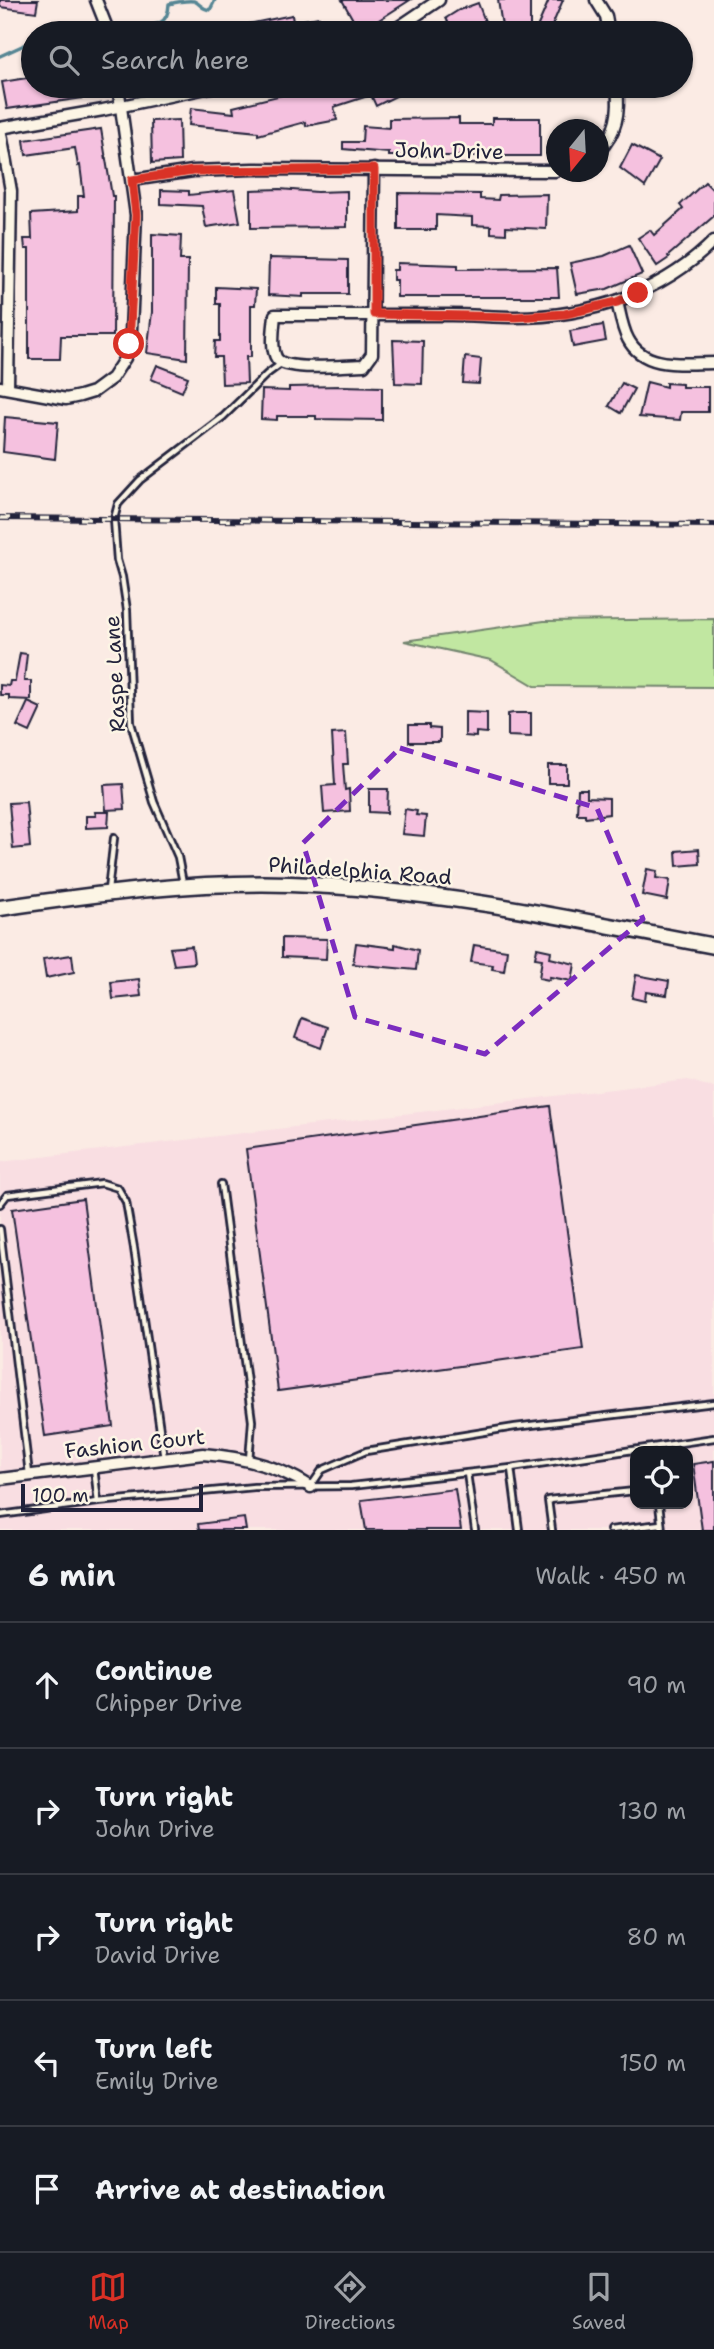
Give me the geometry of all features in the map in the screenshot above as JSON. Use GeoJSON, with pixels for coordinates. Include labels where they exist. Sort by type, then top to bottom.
{"type":"FeatureCollection","features":[{"type":"Feature","properties":{"kind":"main road","name":"Philadelphia Road"},"geometry":{"type":"LineString","coordinates":[[0,908],[184,887],[288,884],[438,896],[714,946]]}},
{"type":"Feature","properties":{"kind":"street"},"geometry":{"type":"LineString","coordinates":[[96,0],[104,21]]}},
{"type":"Feature","properties":{"kind":"street"},"geometry":{"type":"LineString","coordinates":[[408,21],[439,0]]}},
{"type":"Feature","properties":{"kind":"street"},"geometry":{"type":"LineString","coordinates":[[596,0],[607,21]]}},
{"type":"Feature","properties":{"kind":"street"},"geometry":{"type":"LineString","coordinates":[[120,98],[121,106],[132,180],[136,215],[131,331],[125,358],[112,378],[93,392],[66,399],[4,388],[12,210],[9,170],[0,128],[121,106],[159,98]]}},
{"type":"Feature","properties":{"kind":"street"},"geometry":{"type":"LineString","coordinates":[[609,136],[615,127],[618,98]]}},
{"type":"Feature","properties":{"kind":"street"},"geometry":{"type":"LineString","coordinates":[[374,169],[374,314],[372,354],[364,365],[301,366],[282,362],[274,352],[275,316],[374,314],[544,316],[565,314],[617,302],[638,293],[678,272],[714,241]]}},
{"type":"Feature","properties":{"kind":"street","name":"John Drive"},"geometry":{"type":"LineString","coordinates":[[132,180],[193,171],[546,171]]}},
{"type":"Feature","properties":{"kind":"street"},"geometry":{"type":"LineString","coordinates":[[617,302],[627,337],[640,353],[658,362],[714,363]]}},
{"type":"Feature","properties":{"kind":"street","name":"Fashion Court"},"geometry":{"type":"LineString","coordinates":[[0,1479],[203,1454],[234,1457],[293,1475],[311,1487]]}},
{"type":"Feature","properties":{"kind":"lane","name":"Raspe Lane"},"geometry":{"type":"LineString","coordinates":[[184,887],[178,857],[154,802],[131,723],[127,610],[117,560],[114,519],[118,504],[126,493],[223,417],[282,362]]}},
{"type":"Feature","properties":{"kind":"lane"},"geometry":{"type":"LineString","coordinates":[[108,894],[114,838]]}},
{"type":"Feature","properties":{"kind":"lane"},"geometry":{"type":"LineString","coordinates":[[0,1204],[7,1195],[102,1182],[118,1188],[126,1202],[134,1248],[164,1459]]}},
{"type":"Feature","properties":{"kind":"lane"},"geometry":{"type":"LineString","coordinates":[[221,1184],[251,1407],[249,1462]]}},
{"type":"Feature","properties":{"kind":"lane"},"geometry":{"type":"LineString","coordinates":[[0,1229],[29,1475]]}},
{"type":"Feature","properties":{"kind":"lane"},"geometry":{"type":"LineString","coordinates":[[311,1487],[322,1470],[366,1451],[515,1427],[714,1403]]}},
{"type":"Feature","properties":{"kind":"lane"},"geometry":{"type":"LineString","coordinates":[[670,1446],[714,1438]]}},
{"type":"Feature","properties":{"kind":"lane"},"geometry":{"type":"LineString","coordinates":[[0,1515],[98,1502],[254,1487],[352,1486],[630,1452]]}},
{"type":"Feature","properties":{"kind":"lane"},"geometry":{"type":"LineString","coordinates":[[93,1467],[98,1502]]}},
{"type":"Feature","properties":{"kind":"lane"},"geometry":{"type":"LineString","coordinates":[[511,1468],[519,1530]]}},
{"type":"Feature","properties":{"kind":"lane"},"geometry":{"type":"LineString","coordinates":[[467,1473],[475,1530]]}},
{"type":"Feature","properties":{"kind":"lane"},"geometry":{"type":"LineString","coordinates":[[552,1530],[548,1500],[630,1492]]}},
{"type":"Feature","properties":{"kind":"lane"},"geometry":{"type":"LineString","coordinates":[[610,1530],[662,1527],[660,1509]]}},
{"type":"Feature","properties":{"kind":"highlighted area"},"geometry":{"type":"Polygon","coordinates":[[[400,748],[597,808],[643,919],[485,1054],[355,1017],[303,843],[400,748]]]}},
{"type":"Feature","properties":{"kind":"shaded area"},"geometry":{"type":"Polygon","coordinates":[[[688,1080],[714,1088],[714,1530],[0,1530],[0,1162],[688,1080]]]}},
{"type":"Feature","properties":{"kind":"green space"},"geometry":{"type":"Polygon","coordinates":[[[714,619],[714,687],[535,686],[491,660],[404,641],[544,621],[714,619]]]}},
{"type":"Feature","properties":{"kind":"building"},"geometry":{"type":"Polygon","coordinates":[[[0,0],[38,0],[36,12],[0,7],[0,0]]]}},
{"type":"Feature","properties":{"kind":"building"},"geometry":{"type":"Polygon","coordinates":[[[342,0],[410,0],[377,21],[354,21],[342,0]]]}},
{"type":"Feature","properties":{"kind":"building"},"geometry":{"type":"Polygon","coordinates":[[[498,0],[530,0],[530,21],[501,21],[498,0]]]}},
{"type":"Feature","properties":{"kind":"building"},"geometry":{"type":"Polygon","coordinates":[[[549,0],[563,0],[554,21],[540,21],[549,0]]]}},
{"type":"Feature","properties":{"kind":"building"},"geometry":{"type":"Polygon","coordinates":[[[478,3],[485,21],[448,21],[446,18],[478,3]]]}},
{"type":"Feature","properties":{"kind":"building"},"geometry":{"type":"Polygon","coordinates":[[[292,15],[293,21],[263,21],[292,15]]]}},
{"type":"Feature","properties":{"kind":"building"},"geometry":{"type":"Polygon","coordinates":[[[319,17],[320,21],[298,21],[319,17]]]}},
{"type":"Feature","properties":{"kind":"building"},"geometry":{"type":"Polygon","coordinates":[[[21,79],[21,98],[83,98],[7,109],[2,82],[21,79]]]}},
{"type":"Feature","properties":{"kind":"building"},"geometry":{"type":"Polygon","coordinates":[[[270,98],[362,98],[334,107],[337,120],[306,126],[305,122],[258,135],[258,132],[189,125],[191,108],[234,113],[233,107],[270,98]]]}},
{"type":"Feature","properties":{"kind":"building"},"geometry":{"type":"Polygon","coordinates":[[[372,98],[392,98],[376,106],[372,98]]]}},
{"type":"Feature","properties":{"kind":"building"},"geometry":{"type":"Polygon","coordinates":[[[459,118],[459,124],[492,124],[492,118],[540,118],[540,156],[389,156],[389,153],[343,149],[343,142],[362,142],[363,126],[389,128],[389,119],[459,118]]]}},
{"type":"Feature","properties":{"kind":"building"},"geometry":{"type":"Polygon","coordinates":[[[179,120],[180,161],[152,163],[151,121],[179,120]]]}},
{"type":"Feature","properties":{"kind":"building"},"geometry":{"type":"Polygon","coordinates":[[[101,129],[114,196],[113,336],[61,336],[60,359],[29,359],[29,249],[25,249],[24,239],[32,239],[31,214],[78,211],[78,196],[84,196],[75,148],[26,155],[24,140],[101,129]]]}},
{"type":"Feature","properties":{"kind":"building"},"geometry":{"type":"Polygon","coordinates":[[[632,145],[660,160],[645,187],[620,168],[632,145]]]}},
{"type":"Feature","properties":{"kind":"building"},"geometry":{"type":"Polygon","coordinates":[[[705,182],[714,191],[714,216],[657,266],[638,238],[650,230],[654,235],[683,209],[680,205],[705,182]]]}},
{"type":"Feature","properties":{"kind":"building"},"geometry":{"type":"Polygon","coordinates":[[[161,190],[189,191],[189,195],[234,190],[240,222],[206,227],[202,206],[161,204],[161,190]]]}},
{"type":"Feature","properties":{"kind":"building"},"geometry":{"type":"Polygon","coordinates":[[[251,190],[347,191],[347,227],[251,228],[251,190]]]}},
{"type":"Feature","properties":{"kind":"building"},"geometry":{"type":"Polygon","coordinates":[[[398,193],[480,194],[480,199],[498,200],[499,195],[547,194],[546,229],[506,227],[506,234],[491,233],[491,226],[472,225],[472,217],[436,215],[436,230],[398,230],[398,193]]]}},
{"type":"Feature","properties":{"kind":"building"},"geometry":{"type":"Polygon","coordinates":[[[152,234],[181,236],[180,260],[188,260],[187,359],[147,353],[152,312],[152,234]]]}},
{"type":"Feature","properties":{"kind":"building"},"geometry":{"type":"Polygon","coordinates":[[[629,245],[642,274],[607,289],[577,294],[570,263],[604,256],[629,245]]]}},
{"type":"Feature","properties":{"kind":"building"},"geometry":{"type":"Polygon","coordinates":[[[269,258],[348,260],[348,294],[303,294],[303,297],[268,295],[269,258]]]}},
{"type":"Feature","properties":{"kind":"building"},"geometry":{"type":"Polygon","coordinates":[[[397,263],[458,265],[458,269],[557,268],[559,297],[397,297],[397,280],[393,280],[393,270],[397,270],[397,263]]]}},
{"type":"Feature","properties":{"kind":"building"},"geometry":{"type":"Polygon","coordinates":[[[216,287],[256,289],[255,305],[251,305],[251,357],[246,357],[247,383],[222,384],[221,357],[214,357],[215,341],[220,341],[220,304],[216,304],[216,287]]]}},
{"type":"Feature","properties":{"kind":"building"},"geometry":{"type":"Polygon","coordinates":[[[603,325],[606,341],[573,347],[570,331],[603,325]]]}},
{"type":"Feature","properties":{"kind":"building"},"geometry":{"type":"Polygon","coordinates":[[[393,340],[423,341],[422,384],[395,383],[393,340]]]}},
{"type":"Feature","properties":{"kind":"building"},"geometry":{"type":"Polygon","coordinates":[[[465,357],[481,359],[479,384],[463,383],[465,357]]]}},
{"type":"Feature","properties":{"kind":"building"},"geometry":{"type":"Polygon","coordinates":[[[157,365],[188,377],[182,392],[151,379],[157,365]]]}},
{"type":"Feature","properties":{"kind":"building"},"geometry":{"type":"Polygon","coordinates":[[[647,382],[666,387],[666,383],[682,384],[682,387],[708,387],[708,412],[681,412],[680,420],[639,417],[647,382]]]}},
{"type":"Feature","properties":{"kind":"building"},"geometry":{"type":"Polygon","coordinates":[[[622,383],[634,389],[621,413],[609,406],[622,383]]]}},
{"type":"Feature","properties":{"kind":"building"},"geometry":{"type":"Polygon","coordinates":[[[289,387],[382,387],[382,420],[316,419],[316,416],[277,416],[277,420],[261,419],[262,390],[289,391],[289,387]]]}},
{"type":"Feature","properties":{"kind":"building"},"geometry":{"type":"Polygon","coordinates":[[[5,417],[58,422],[55,459],[3,452],[5,417]]]}},
{"type":"Feature","properties":{"kind":"building"},"geometry":{"type":"Polygon","coordinates":[[[20,653],[27,654],[24,681],[31,681],[31,700],[9,699],[9,695],[0,695],[0,685],[9,686],[10,681],[15,681],[20,653]]]}},
{"type":"Feature","properties":{"kind":"building"},"geometry":{"type":"Polygon","coordinates":[[[28,702],[41,708],[30,732],[17,726],[28,702]]]}},
{"type":"Feature","properties":{"kind":"building"},"geometry":{"type":"Polygon","coordinates":[[[465,712],[487,713],[487,733],[476,732],[476,737],[465,736],[465,712]]]}},
{"type":"Feature","properties":{"kind":"building"},"geometry":{"type":"Polygon","coordinates":[[[531,713],[531,737],[508,736],[508,714],[531,713]]]}},
{"type":"Feature","properties":{"kind":"building"},"geometry":{"type":"Polygon","coordinates":[[[409,725],[429,725],[429,728],[440,729],[440,742],[409,742],[409,725]]]}},
{"type":"Feature","properties":{"kind":"building"},"geometry":{"type":"Polygon","coordinates":[[[346,733],[348,764],[343,764],[345,790],[349,789],[350,811],[324,813],[322,786],[335,785],[332,734],[346,733]]]}},
{"type":"Feature","properties":{"kind":"building"},"geometry":{"type":"Polygon","coordinates":[[[548,765],[567,765],[567,783],[548,783],[548,765]]]}},
{"type":"Feature","properties":{"kind":"building"},"geometry":{"type":"Polygon","coordinates":[[[123,784],[125,809],[106,810],[104,785],[123,784]]]}},
{"type":"Feature","properties":{"kind":"building"},"geometry":{"type":"Polygon","coordinates":[[[369,789],[388,789],[387,813],[369,812],[369,789]]]}},
{"type":"Feature","properties":{"kind":"building"},"geometry":{"type":"Polygon","coordinates":[[[578,789],[587,789],[587,797],[609,798],[609,814],[585,817],[585,814],[577,814],[578,789]]]}},
{"type":"Feature","properties":{"kind":"building"},"geometry":{"type":"Polygon","coordinates":[[[26,802],[30,847],[13,849],[9,803],[26,802]]]}},
{"type":"Feature","properties":{"kind":"building"},"geometry":{"type":"Polygon","coordinates":[[[405,809],[417,811],[416,815],[426,816],[424,836],[402,834],[405,809]]]}},
{"type":"Feature","properties":{"kind":"building"},"geometry":{"type":"Polygon","coordinates":[[[95,812],[109,812],[108,827],[86,828],[86,816],[96,816],[95,812]]]}},
{"type":"Feature","properties":{"kind":"building"},"geometry":{"type":"Polygon","coordinates":[[[699,849],[700,864],[677,866],[676,851],[699,849]]]}},
{"type":"Feature","properties":{"kind":"building"},"geometry":{"type":"Polygon","coordinates":[[[647,869],[657,871],[656,878],[670,880],[667,900],[642,895],[647,869]]]}},
{"type":"Feature","properties":{"kind":"building"},"geometry":{"type":"Polygon","coordinates":[[[282,938],[327,939],[326,959],[282,957],[282,938]]]}},
{"type":"Feature","properties":{"kind":"building"},"geometry":{"type":"Polygon","coordinates":[[[356,943],[395,948],[395,944],[418,950],[416,970],[353,964],[356,943]]]}},
{"type":"Feature","properties":{"kind":"building"},"geometry":{"type":"Polygon","coordinates":[[[474,945],[507,950],[504,971],[492,969],[493,965],[471,962],[474,945]]]}},
{"type":"Feature","properties":{"kind":"building"},"geometry":{"type":"Polygon","coordinates":[[[192,946],[194,963],[174,965],[170,948],[192,946]]]}},
{"type":"Feature","properties":{"kind":"building"},"geometry":{"type":"Polygon","coordinates":[[[537,948],[551,951],[550,958],[575,964],[572,981],[539,978],[542,959],[535,958],[537,948]]]}},
{"type":"Feature","properties":{"kind":"building"},"geometry":{"type":"Polygon","coordinates":[[[72,955],[74,972],[46,978],[43,959],[72,955]]]}},
{"type":"Feature","properties":{"kind":"building"},"geometry":{"type":"Polygon","coordinates":[[[636,975],[669,981],[667,995],[646,992],[645,1001],[632,998],[636,975]]]}},
{"type":"Feature","properties":{"kind":"building"},"geometry":{"type":"Polygon","coordinates":[[[139,979],[141,996],[113,999],[111,982],[139,979]]]}},
{"type":"Feature","properties":{"kind":"building"},"geometry":{"type":"Polygon","coordinates":[[[302,1018],[328,1027],[321,1048],[295,1038],[302,1018]]]}},
{"type":"Feature","properties":{"kind":"building"},"geometry":{"type":"Polygon","coordinates":[[[550,1106],[583,1349],[278,1391],[246,1149],[550,1106]]]}},
{"type":"Feature","properties":{"kind":"building"},"geometry":{"type":"Polygon","coordinates":[[[83,1199],[113,1426],[45,1436],[12,1209],[83,1199]]]}},
{"type":"Feature","properties":{"kind":"building"},"geometry":{"type":"Polygon","coordinates":[[[714,1461],[714,1530],[702,1530],[693,1464],[714,1461]]]}},
{"type":"Feature","properties":{"kind":"building"},"geometry":{"type":"Polygon","coordinates":[[[455,1489],[461,1530],[366,1530],[361,1500],[455,1489]]]}},
{"type":"Feature","properties":{"kind":"building"},"geometry":{"type":"Polygon","coordinates":[[[244,1518],[246,1530],[199,1530],[198,1524],[244,1518]]]}},
{"type":"Feature","properties":{"kind":"waterway"},"geometry":{"type":"LineString","coordinates":[[162,21],[168,13],[169,4],[194,1],[210,10],[215,0]]}},
{"type":"Feature","properties":{"kind":"waterway"},"geometry":{"type":"LineString","coordinates":[[0,56],[21,46]]}},
{"type":"Feature","properties":{"kind":"railway"},"geometry":{"type":"LineString","coordinates":[[0,518],[714,525]]}},
{"type":"Feature","properties":{"kind":"route"},"geometry":{"type":"LineString","coordinates":[[129,344],[136,215],[132,180],[193,171],[374,169],[374,314],[516,317],[565,314],[617,302],[638,293]]}}]}
